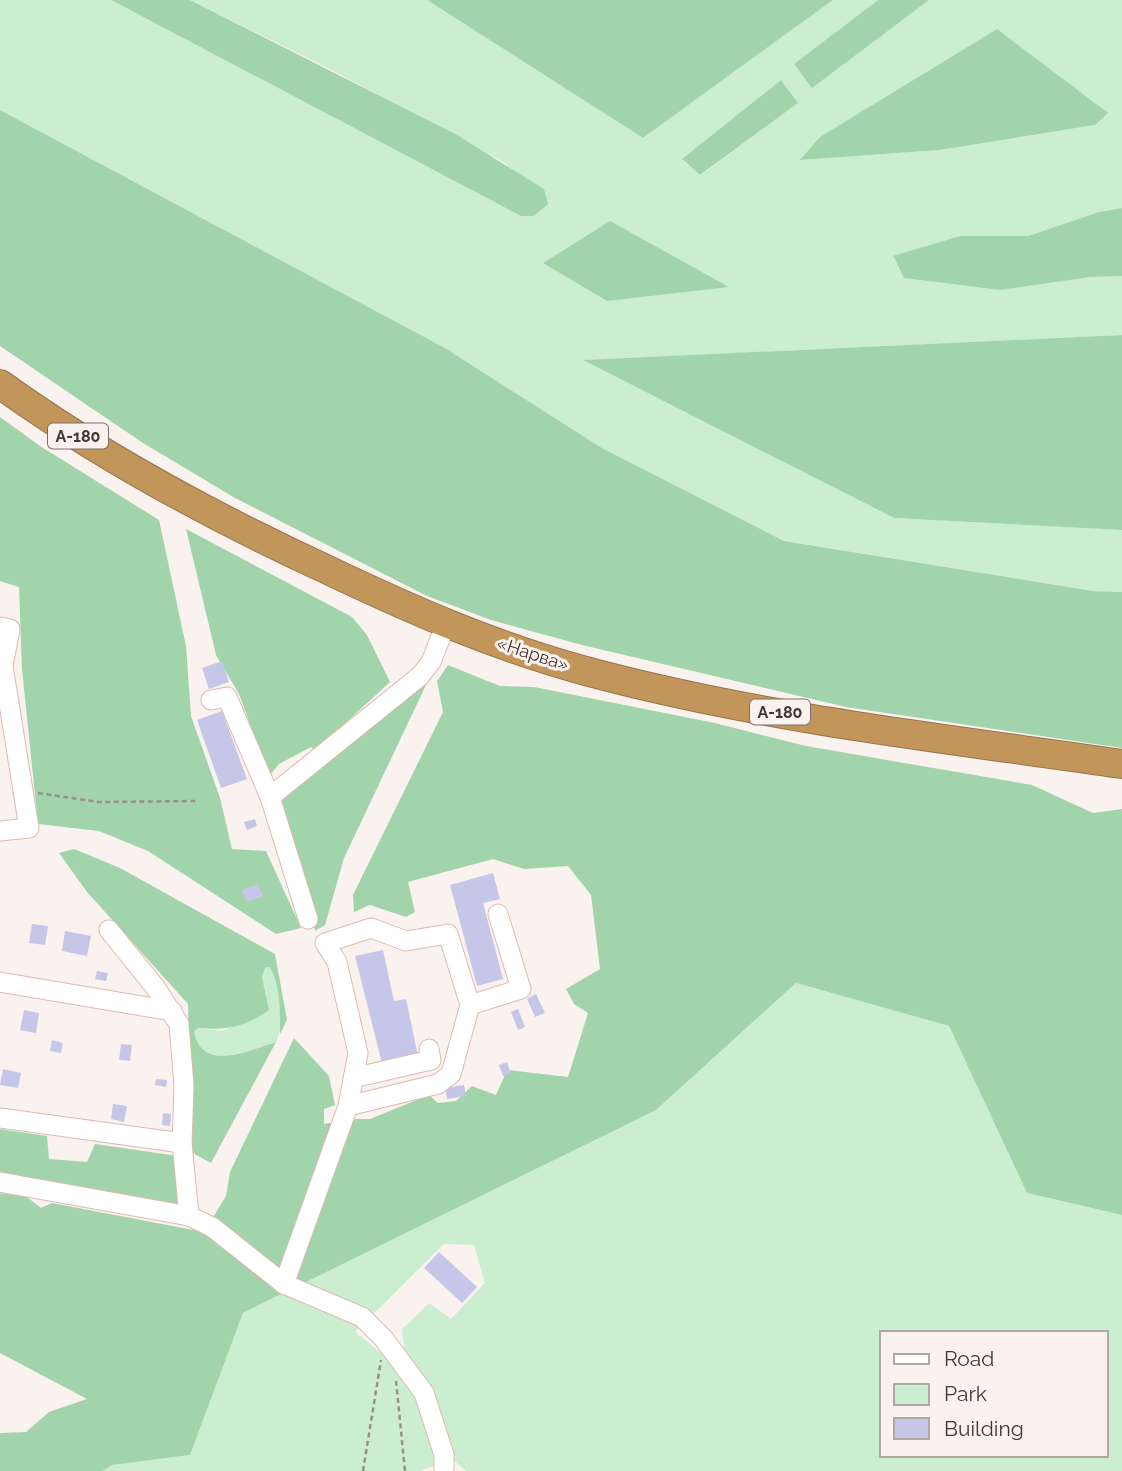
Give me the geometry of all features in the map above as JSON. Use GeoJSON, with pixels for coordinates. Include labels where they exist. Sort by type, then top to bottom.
{"type":"FeatureCollection","features":[{"type":"Feature","properties":{"kind":"highway"},"geometry":{"type":"LineString","coordinates":[[0,373],[159,484]]}},
{"type":"Feature","properties":{"kind":"highway","name":"«Нарва»"},"geometry":{"type":"LineString","coordinates":[[0,384],[159,484],[265,541],[446,624],[580,669],[682,694],[824,720],[1122,764]]}},
{"type":"Feature","properties":{"kind":"street"},"geometry":{"type":"LineString","coordinates":[[270,797],[420,676],[431,662],[446,624]]}},
{"type":"Feature","properties":{"kind":"street"},"geometry":{"type":"LineString","coordinates":[[0,627],[10,629],[3,666],[29,828],[0,831]]}},
{"type":"Feature","properties":{"kind":"street"},"geometry":{"type":"LineString","coordinates":[[211,701],[227,696],[270,797],[308,919]]}},
{"type":"Feature","properties":{"kind":"street"},"geometry":{"type":"LineString","coordinates":[[470,1005],[521,989],[498,914]]}},
{"type":"Feature","properties":{"kind":"street"},"geometry":{"type":"LineString","coordinates":[[284,1284],[348,1106],[358,1053],[337,962],[325,943],[372,928],[406,941],[448,934],[470,1005],[458,1057],[451,1074],[438,1084],[348,1106]]}},
{"type":"Feature","properties":{"kind":"street"},"geometry":{"type":"LineString","coordinates":[[109,930],[172,1010],[179,1024],[182,1046],[182,1143],[190,1216]]}},
{"type":"Feature","properties":{"kind":"street"},"geometry":{"type":"LineString","coordinates":[[0,982],[172,1010]]}},
{"type":"Feature","properties":{"kind":"street"},"geometry":{"type":"LineString","coordinates":[[354,1078],[431,1060],[429,1049]]}},
{"type":"Feature","properties":{"kind":"street"},"geometry":{"type":"LineString","coordinates":[[0,1118],[182,1143]]}},
{"type":"Feature","properties":{"kind":"street"},"geometry":{"type":"LineString","coordinates":[[0,1182],[190,1216],[212,1227],[284,1284],[362,1317],[389,1346],[424,1393],[444,1461]]}},
{"type":"Feature","properties":{"kind":"path"},"geometry":{"type":"LineString","coordinates":[[23,791],[97,802],[198,801]]}},
{"type":"Feature","properties":{"kind":"path"},"geometry":{"type":"LineString","coordinates":[[363,1471],[389,1346]]}},
{"type":"Feature","properties":{"kind":"path"},"geometry":{"type":"LineString","coordinates":[[389,1346],[405,1471]]}},
{"type":"Feature","properties":{"kind":"green space"},"geometry":{"type":"Polygon","coordinates":[[[0,0],[111,0],[521,216],[507,164],[328,68],[190,0],[427,0],[643,138],[833,0],[878,0],[794,64],[812,87],[929,0],[1122,0],[1122,208],[1099,212],[1028,236],[960,236],[893,257],[904,278],[1000,290],[1091,277],[1122,276],[1122,335],[585,360],[894,518],[1122,530],[1122,592],[1093,591],[784,541],[602,448],[445,348],[0,110],[0,0]],[[781,80],[682,160],[701,175],[798,103],[781,80]],[[1107,113],[801,160],[940,150],[1095,125],[1107,113]]]}},
{"type":"Feature","properties":{"kind":"green space"},"geometry":{"type":"Polygon","coordinates":[[[111,0],[190,0],[457,135],[544,189],[548,204],[534,216],[521,216],[111,0]]]}},
{"type":"Feature","properties":{"kind":"green space"},"geometry":{"type":"Polygon","coordinates":[[[427,0],[833,0],[643,138],[427,0]]]}},
{"type":"Feature","properties":{"kind":"green space"},"geometry":{"type":"Polygon","coordinates":[[[878,0],[929,0],[812,88],[794,64],[878,0]]]}},
{"type":"Feature","properties":{"kind":"green space"},"geometry":{"type":"Polygon","coordinates":[[[997,29],[1108,113],[1095,125],[940,150],[800,160],[820,137],[997,29]]]}},
{"type":"Feature","properties":{"kind":"green space"},"geometry":{"type":"Polygon","coordinates":[[[781,80],[798,103],[700,175],[682,159],[781,80]]]}},
{"type":"Feature","properties":{"kind":"green space"},"geometry":{"type":"Polygon","coordinates":[[[0,110],[445,348],[602,448],[784,541],[1093,591],[1122,592],[1122,748],[846,707],[582,645],[491,620],[427,596],[235,498],[143,443],[0,346],[0,110]]]}},
{"type":"Feature","properties":{"kind":"green space"},"geometry":{"type":"Polygon","coordinates":[[[1122,208],[1122,276],[1091,277],[1000,290],[904,278],[893,256],[960,236],[1028,236],[1099,212],[1122,208]]]}},
{"type":"Feature","properties":{"kind":"green space"},"geometry":{"type":"Polygon","coordinates":[[[610,221],[729,287],[607,301],[543,263],[610,221]]]}},
{"type":"Feature","properties":{"kind":"green space"},"geometry":{"type":"Polygon","coordinates":[[[1122,335],[1122,530],[894,518],[583,360],[1122,335]]]}},
{"type":"Feature","properties":{"kind":"green space"},"geometry":{"type":"Polygon","coordinates":[[[0,417],[40,446],[159,520],[186,646],[191,716],[220,798],[232,849],[266,851],[301,928],[276,934],[148,851],[99,831],[38,824],[22,669],[19,587],[0,581],[0,417]]]}},
{"type":"Feature","properties":{"kind":"green space"},"geometry":{"type":"Polygon","coordinates":[[[186,529],[352,617],[367,635],[390,682],[315,751],[311,747],[279,764],[269,776],[239,694],[216,655],[186,529]]]}},
{"type":"Feature","properties":{"kind":"green space"},"geometry":{"type":"Polygon","coordinates":[[[448,665],[500,686],[534,687],[715,723],[806,746],[1032,785],[1093,813],[1122,809],[1122,1215],[1027,1193],[949,1026],[796,983],[656,1110],[243,1313],[190,1455],[112,1465],[103,1471],[0,1471],[0,1433],[26,1432],[49,1412],[87,1399],[0,1353],[0,1193],[27,1197],[41,1208],[52,1203],[204,1232],[226,1196],[230,1172],[294,1038],[329,1076],[335,1105],[324,1109],[324,1124],[350,1119],[370,1119],[429,1095],[438,1103],[456,1101],[472,1086],[496,1095],[507,1070],[568,1077],[588,1013],[574,1004],[566,989],[600,969],[591,895],[568,866],[524,869],[493,859],[408,882],[415,912],[406,917],[370,905],[354,912],[353,895],[443,712],[437,681],[448,665]]]}},
{"type":"Feature","properties":{"kind":"green space"},"geometry":{"type":"Polygon","coordinates":[[[426,685],[344,858],[325,925],[315,931],[281,801],[416,687],[426,685]]]}},
{"type":"Feature","properties":{"kind":"green space"},"geometry":{"type":"Polygon","coordinates":[[[74,849],[120,868],[275,954],[287,1020],[280,1034],[278,991],[270,967],[265,968],[262,977],[269,1010],[235,1026],[198,1028],[194,1031],[199,1044],[206,1052],[216,1055],[239,1054],[276,1042],[211,1163],[191,1152],[188,1004],[87,892],[59,853],[74,849]]]}},
{"type":"Feature","properties":{"kind":"green space"},"geometry":{"type":"Polygon","coordinates":[[[271,967],[281,1004],[281,1025],[276,1042],[227,1056],[206,1052],[199,1044],[194,1031],[197,1028],[222,1031],[269,1010],[262,977],[265,968],[271,967]]]}},
{"type":"Feature","properties":{"kind":"green space"},"geometry":{"type":"Polygon","coordinates":[[[796,983],[949,1026],[1027,1193],[1122,1215],[1122,1471],[466,1471],[452,1459],[420,1471],[103,1471],[112,1465],[190,1455],[243,1313],[656,1110],[796,983]],[[444,1244],[355,1332],[388,1358],[404,1346],[402,1329],[429,1303],[451,1319],[485,1283],[474,1245],[444,1244]]]}},
{"type":"Feature","properties":{"kind":"green space"},"geometry":{"type":"Polygon","coordinates":[[[0,1129],[47,1136],[49,1159],[87,1162],[95,1144],[185,1157],[182,1206],[0,1173],[0,1129]]]}},
{"type":"Feature","properties":{"kind":"building"},"geometry":{"type":"Polygon","coordinates":[[[222,661],[229,682],[209,689],[202,668],[222,661]]]}},
{"type":"Feature","properties":{"kind":"building"},"geometry":{"type":"Polygon","coordinates":[[[222,711],[247,779],[221,788],[197,720],[222,711]]]}},
{"type":"Feature","properties":{"kind":"building"},"geometry":{"type":"Polygon","coordinates":[[[255,819],[257,826],[247,830],[244,822],[255,819]]]}},
{"type":"Feature","properties":{"kind":"building"},"geometry":{"type":"Polygon","coordinates":[[[493,873],[500,899],[483,903],[503,979],[477,986],[450,885],[493,873]]]}},
{"type":"Feature","properties":{"kind":"building"},"geometry":{"type":"Polygon","coordinates":[[[258,884],[263,896],[247,902],[242,890],[258,884]]]}},
{"type":"Feature","properties":{"kind":"building"},"geometry":{"type":"Polygon","coordinates":[[[32,924],[48,926],[45,945],[29,943],[32,924]]]}},
{"type":"Feature","properties":{"kind":"building"},"geometry":{"type":"Polygon","coordinates":[[[65,931],[91,936],[87,956],[62,951],[65,931]]]}},
{"type":"Feature","properties":{"kind":"building"},"geometry":{"type":"Polygon","coordinates":[[[383,950],[394,1001],[406,999],[418,1056],[382,1063],[355,956],[383,950]]]}},
{"type":"Feature","properties":{"kind":"building"},"geometry":{"type":"Polygon","coordinates":[[[97,971],[108,973],[106,981],[95,979],[97,971]]]}},
{"type":"Feature","properties":{"kind":"building"},"geometry":{"type":"Polygon","coordinates":[[[536,994],[545,1013],[535,1017],[527,999],[536,994]]]}},
{"type":"Feature","properties":{"kind":"building"},"geometry":{"type":"Polygon","coordinates":[[[518,1009],[525,1027],[518,1030],[511,1012],[518,1009]]]}},
{"type":"Feature","properties":{"kind":"building"},"geometry":{"type":"Polygon","coordinates":[[[24,1010],[39,1013],[36,1033],[20,1030],[24,1010]]]}},
{"type":"Feature","properties":{"kind":"building"},"geometry":{"type":"Polygon","coordinates":[[[52,1040],[63,1043],[61,1053],[50,1051],[52,1040]]]}},
{"type":"Feature","properties":{"kind":"building"},"geometry":{"type":"Polygon","coordinates":[[[121,1044],[132,1045],[130,1061],[119,1060],[121,1044]]]}},
{"type":"Feature","properties":{"kind":"building"},"geometry":{"type":"Polygon","coordinates":[[[507,1062],[511,1074],[503,1076],[499,1065],[507,1062]]]}},
{"type":"Feature","properties":{"kind":"building"},"geometry":{"type":"Polygon","coordinates":[[[3,1069],[21,1073],[18,1088],[0,1085],[3,1069]]]}},
{"type":"Feature","properties":{"kind":"building"},"geometry":{"type":"Polygon","coordinates":[[[156,1079],[167,1080],[166,1087],[155,1085],[156,1079]]]}},
{"type":"Feature","properties":{"kind":"building"},"geometry":{"type":"Polygon","coordinates":[[[464,1085],[466,1096],[447,1099],[445,1088],[464,1085]]]}},
{"type":"Feature","properties":{"kind":"building"},"geometry":{"type":"Polygon","coordinates":[[[113,1104],[127,1106],[124,1122],[111,1119],[113,1104]]]}},
{"type":"Feature","properties":{"kind":"building"},"geometry":{"type":"Polygon","coordinates":[[[163,1113],[171,1114],[170,1126],[162,1125],[163,1113]]]}},
{"type":"Feature","properties":{"kind":"building"},"geometry":{"type":"Polygon","coordinates":[[[439,1252],[477,1287],[462,1303],[424,1268],[439,1252]]]}}]}
